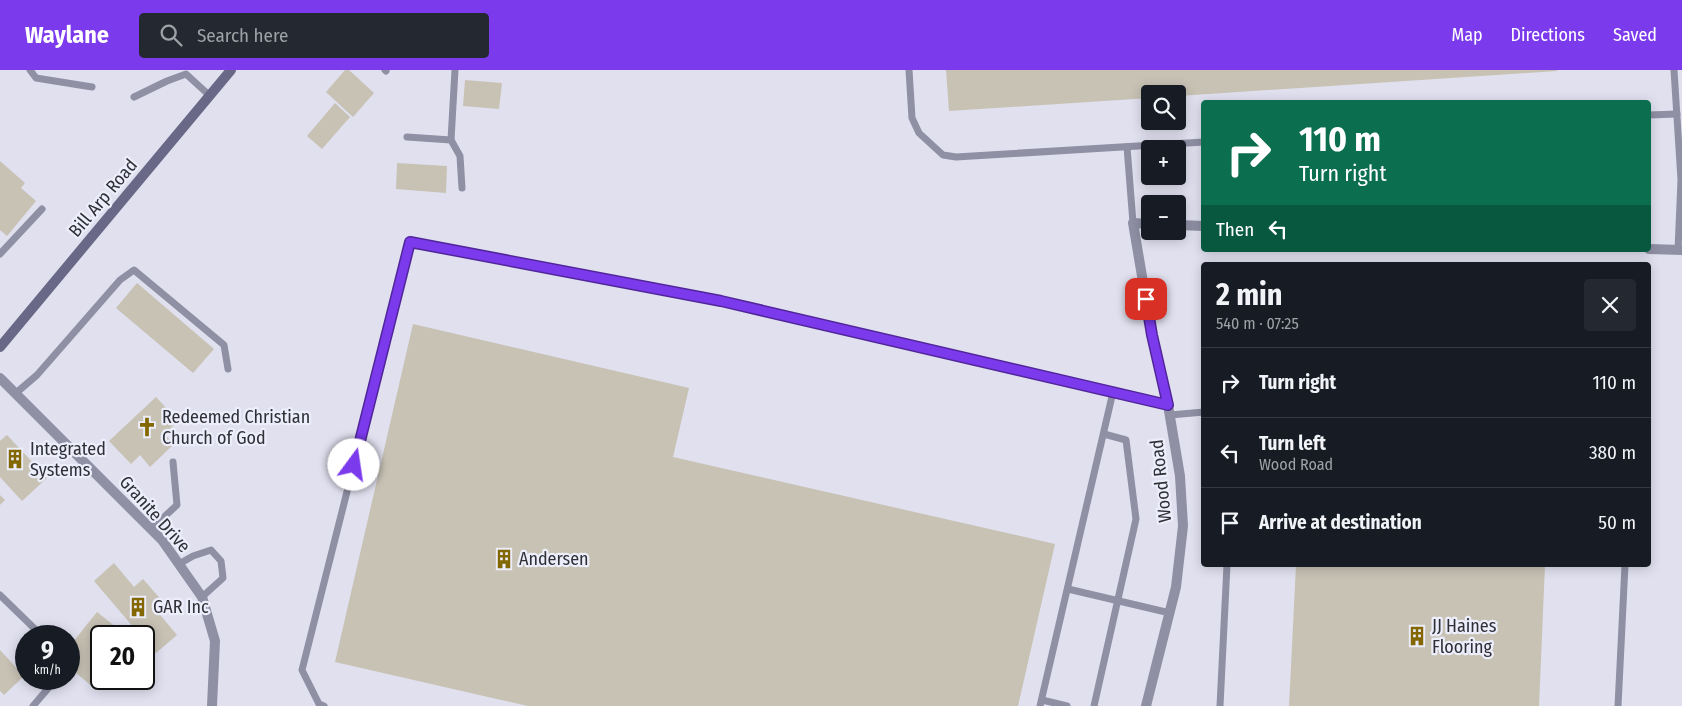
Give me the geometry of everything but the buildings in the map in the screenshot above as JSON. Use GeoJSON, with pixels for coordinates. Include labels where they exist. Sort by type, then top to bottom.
{"type":"FeatureCollection","features":[{"type":"Feature","properties":{"kind":"main road","name":"Bill Arp Road"},"geometry":{"type":"LineString","coordinates":[[0,347],[231,70]]}},
{"type":"Feature","properties":{"kind":"street"},"geometry":{"type":"LineString","coordinates":[[1133,223],[1141,223]]}},
{"type":"Feature","properties":{"kind":"street","name":"Wood Road"},"geometry":{"type":"LineString","coordinates":[[1133,223],[1152,335],[1169,410],[1180,476],[1183,526],[1176,587],[1146,706]]}},
{"type":"Feature","properties":{"kind":"street"},"geometry":{"type":"LineString","coordinates":[[1186,225],[1201,226]]}},
{"type":"Feature","properties":{"kind":"street"},"geometry":{"type":"LineString","coordinates":[[1651,249],[1680,250]]}},
{"type":"Feature","properties":{"kind":"street","name":"Granite Drive"},"geometry":{"type":"LineString","coordinates":[[0,378],[162,540],[202,597],[215,641],[212,706]]}},
{"type":"Feature","properties":{"kind":"lane"},"geometry":{"type":"LineString","coordinates":[[30,70],[36,78],[92,86]]}},
{"type":"Feature","properties":{"kind":"lane"},"geometry":{"type":"LineString","coordinates":[[455,70],[451,140],[460,156],[462,188]]}},
{"type":"Feature","properties":{"kind":"lane"},"geometry":{"type":"LineString","coordinates":[[909,70],[912,118],[919,133],[943,155],[956,157],[1201,142]]}},
{"type":"Feature","properties":{"kind":"lane"},"geometry":{"type":"LineString","coordinates":[[1674,70],[1681,180],[1680,250]]}},
{"type":"Feature","properties":{"kind":"lane"},"geometry":{"type":"LineString","coordinates":[[134,97],[185,72],[209,95]]}},
{"type":"Feature","properties":{"kind":"lane"},"geometry":{"type":"LineString","coordinates":[[1651,115],[1677,114]]}},
{"type":"Feature","properties":{"kind":"lane"},"geometry":{"type":"LineString","coordinates":[[407,137],[451,140]]}},
{"type":"Feature","properties":{"kind":"lane"},"geometry":{"type":"LineString","coordinates":[[1127,147],[1133,223]]}},
{"type":"Feature","properties":{"kind":"lane"},"geometry":{"type":"LineString","coordinates":[[0,254],[42,209]]}},
{"type":"Feature","properties":{"kind":"lane"},"geometry":{"type":"LineString","coordinates":[[324,706],[319,704],[302,670],[410,242],[721,301],[1113,392],[1169,410],[1201,412]]}},
{"type":"Feature","properties":{"kind":"lane"},"geometry":{"type":"LineString","coordinates":[[16,393],[37,375],[120,280],[134,270],[224,345],[228,369]]}},
{"type":"Feature","properties":{"kind":"lane"},"geometry":{"type":"LineString","coordinates":[[1067,706],[1041,703],[1113,392]]}},
{"type":"Feature","properties":{"kind":"lane"},"geometry":{"type":"LineString","coordinates":[[1094,706],[1136,519],[1126,440],[1104,434]]}},
{"type":"Feature","properties":{"kind":"lane"},"geometry":{"type":"LineString","coordinates":[[151,529],[177,505],[174,462]]}},
{"type":"Feature","properties":{"kind":"lane"},"geometry":{"type":"LineString","coordinates":[[180,564],[193,556],[211,550],[221,561],[223,578],[202,597]]}},
{"type":"Feature","properties":{"kind":"lane"},"geometry":{"type":"LineString","coordinates":[[1220,706],[1227,567]]}},
{"type":"Feature","properties":{"kind":"lane"},"geometry":{"type":"LineString","coordinates":[[1618,706],[1625,567]]}},
{"type":"Feature","properties":{"kind":"lane"},"geometry":{"type":"LineString","coordinates":[[1068,589],[1170,613]]}},
{"type":"Feature","properties":{"kind":"lane"},"geometry":{"type":"LineString","coordinates":[[0,594],[31,625]]}},
{"type":"Feature","properties":{"kind":"lane"},"geometry":{"type":"LineString","coordinates":[[32,706],[46,690]]}},
{"type":"Feature","properties":{"kind":"place","name":"Redeemed Christian Church of God"},"geometry":{"type":"Point","coordinates":[147,427]}},
{"type":"Feature","properties":{"kind":"place","name":"Integrated Systems"},"geometry":{"type":"Point","coordinates":[15,459]}},
{"type":"Feature","properties":{"kind":"place","name":"Andersen"},"geometry":{"type":"Point","coordinates":[504,559]}},
{"type":"Feature","properties":{"kind":"place","name":"GAR Inc"},"geometry":{"type":"Point","coordinates":[138,607]}},
{"type":"Feature","properties":{"kind":"place","name":"JJ Haines Flooring"},"geometry":{"type":"Point","coordinates":[1417,636]}},
{"type":"Feature","properties":{"kind":"route"},"geometry":{"type":"LineString","coordinates":[[354,465],[410,242],[721,301],[1168,405],[1146,299]]}}]}
